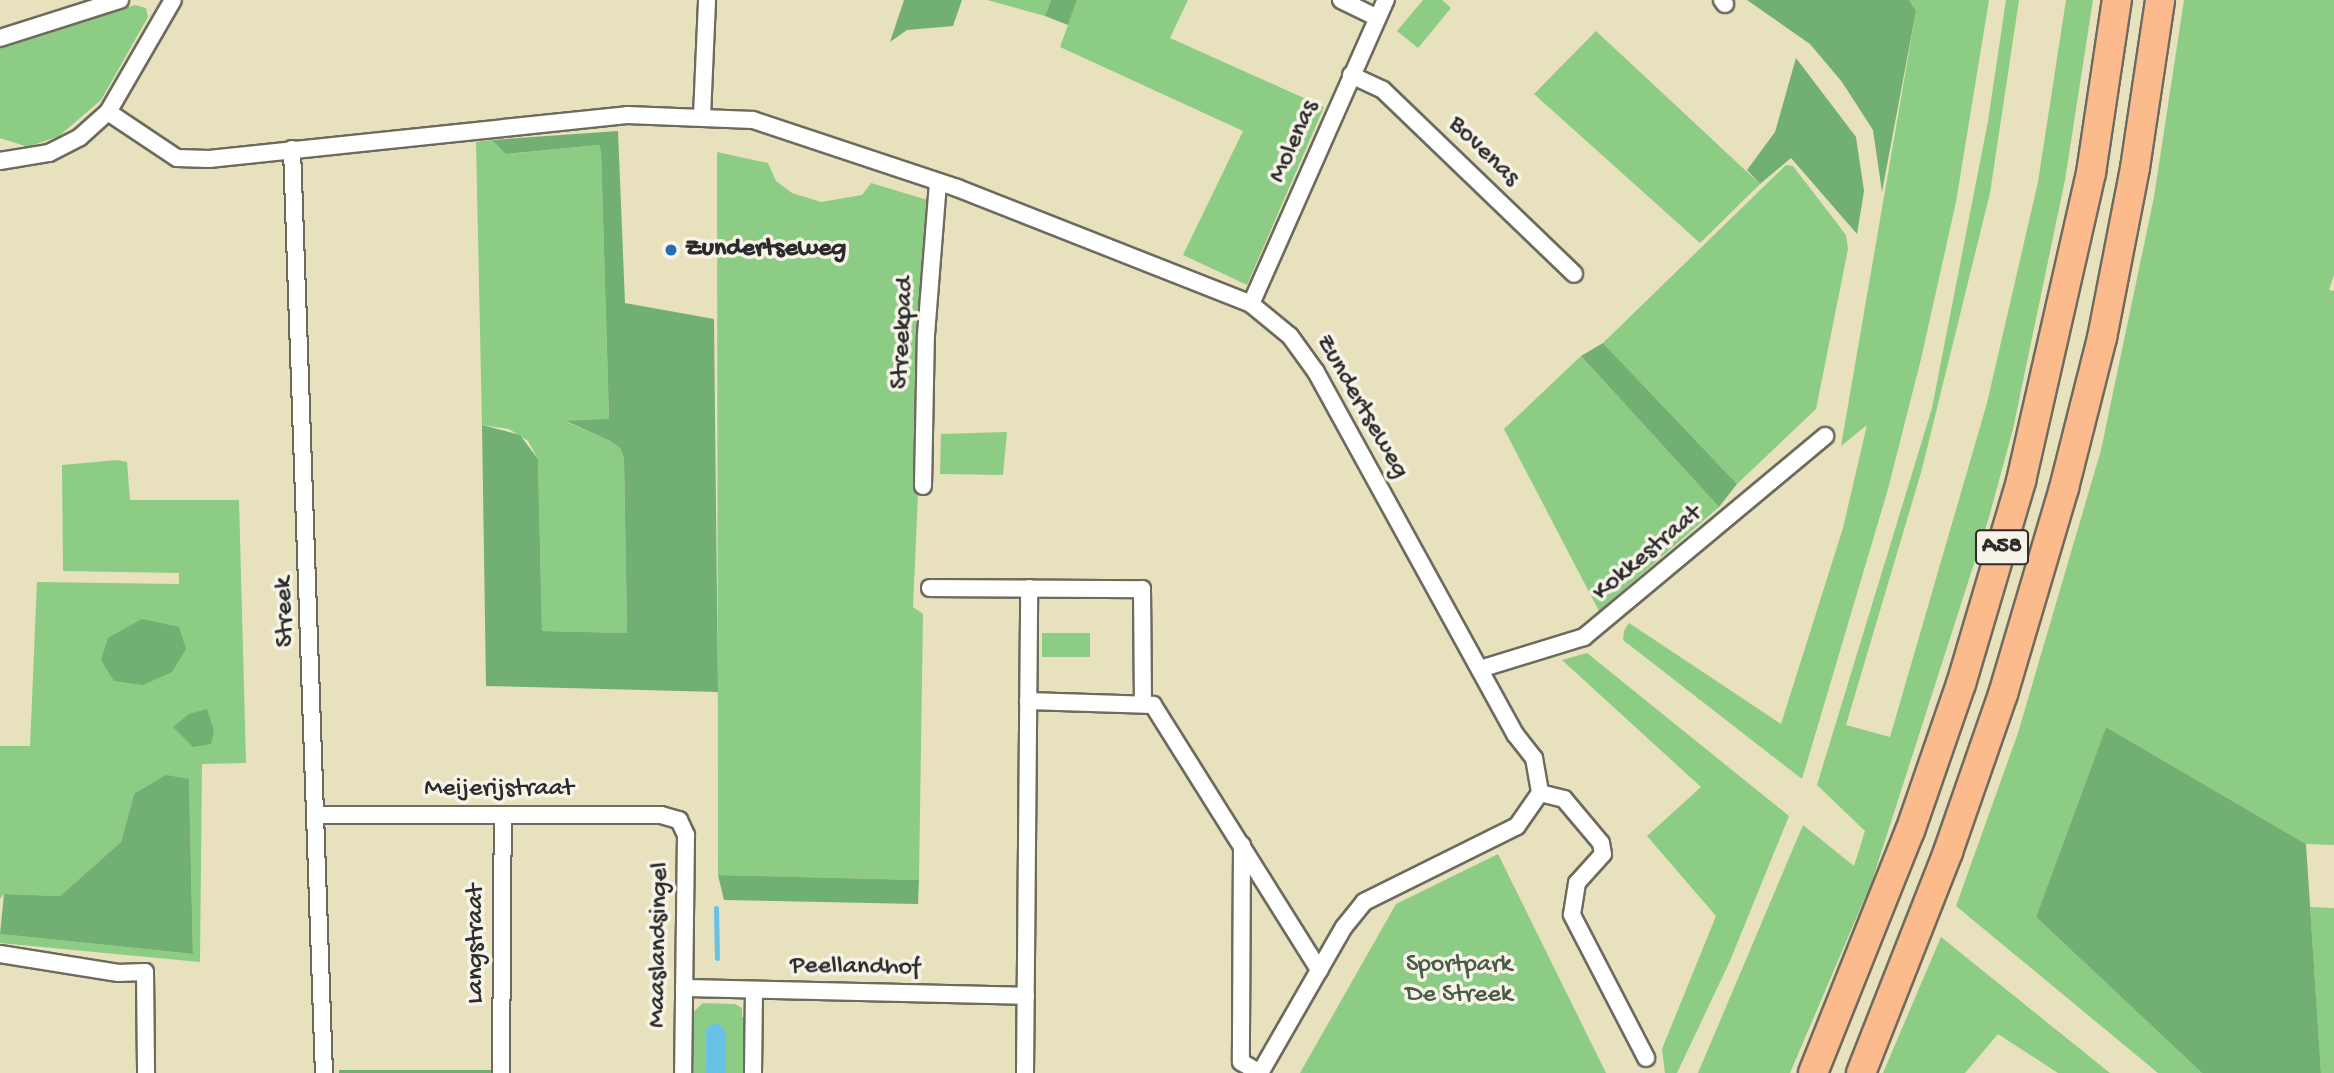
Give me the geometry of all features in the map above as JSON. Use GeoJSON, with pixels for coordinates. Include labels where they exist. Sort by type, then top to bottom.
{"type":"FeatureCollection","features":[{"type":"Feature","properties":{"kind":"highway","name":"A58"},"geometry":{"type":"LineString","coordinates":[[1813,1073],[1910,831],[1961,684],[2021,481],[2091,173],[2117,0]]}},
{"type":"Feature","properties":{"kind":"highway","name":"A58"},"geometry":{"type":"LineString","coordinates":[[1861,1073],[1980,760],[2064,488],[2102,338],[2130,194],[2160,0]]}},
{"type":"Feature","properties":{"kind":"street"},"geometry":{"type":"LineString","coordinates":[[0,38],[120,0]]}},
{"type":"Feature","properties":{"kind":"street"},"geometry":{"type":"LineString","coordinates":[[702,116],[708,0]]}},
{"type":"Feature","properties":{"kind":"street"},"geometry":{"type":"LineString","coordinates":[[1341,0],[1376,17]]}},
{"type":"Feature","properties":{"kind":"street","name":"Molenas"},"geometry":{"type":"LineString","coordinates":[[1251,304],[1376,17],[1386,0]]}},
{"type":"Feature","properties":{"kind":"street"},"geometry":{"type":"LineString","coordinates":[[0,161],[49,153],[80,137],[108,112],[169,1]]}},
{"type":"Feature","properties":{"kind":"street","name":"Bovenas"},"geometry":{"type":"LineString","coordinates":[[1351,75],[1383,90],[1574,274]]}},
{"type":"Feature","properties":{"kind":"street","name":"Zundertseweg"},"geometry":{"type":"LineString","coordinates":[[108,112],[177,158],[209,159],[628,116],[702,116],[753,120],[938,183],[1251,304],[1290,336],[1316,372],[1480,669],[1534,758],[1540,793]]}},
{"type":"Feature","properties":{"kind":"street","name":"Streek"},"geometry":{"type":"LineString","coordinates":[[292,149],[318,815],[324,1073]]}},
{"type":"Feature","properties":{"kind":"street","name":"Streekpad"},"geometry":{"type":"LineString","coordinates":[[923,486],[926,335],[938,183]]}},
{"type":"Feature","properties":{"kind":"street","name":"Kokkestraat"},"geometry":{"type":"LineString","coordinates":[[1480,669],[1584,637],[1825,436]]}},
{"type":"Feature","properties":{"kind":"street"},"geometry":{"type":"LineString","coordinates":[[930,588],[1142,589],[1143,701]]}},
{"type":"Feature","properties":{"kind":"street"},"geometry":{"type":"LineString","coordinates":[[1025,1073],[1029,588]]}},
{"type":"Feature","properties":{"kind":"street"},"geometry":{"type":"LineString","coordinates":[[1028,701],[1143,701],[1160,712],[1319,970]]}},
{"type":"Feature","properties":{"kind":"street"},"geometry":{"type":"LineString","coordinates":[[1242,845],[1241,1062],[1260,1073],[1319,970],[1364,902],[1517,825],[1540,793],[1563,799],[1603,848],[1599,861],[1577,883],[1572,915],[1646,1058]]}},
{"type":"Feature","properties":{"kind":"street","name":"Meijerijstraat"},"geometry":{"type":"LineString","coordinates":[[318,815],[666,815],[679,820]]}},
{"type":"Feature","properties":{"kind":"street","name":"Langstraat"},"geometry":{"type":"LineString","coordinates":[[501,1073],[503,815]]}},
{"type":"Feature","properties":{"kind":"street","name":"Maaslandsingel"},"geometry":{"type":"LineString","coordinates":[[679,820],[686,835],[683,1073]]}},
{"type":"Feature","properties":{"kind":"street"},"geometry":{"type":"LineString","coordinates":[[0,954],[118,973],[145,972],[146,1073]]}},
{"type":"Feature","properties":{"kind":"street","name":"Peellandhof"},"geometry":{"type":"LineString","coordinates":[[684,988],[1026,996]]}},
{"type":"Feature","properties":{"kind":"street"},"geometry":{"type":"LineString","coordinates":[[753,1073],[754,990]]}},
{"type":"Feature","properties":{"kind":"green space"},"geometry":{"type":"Polygon","coordinates":[[[904,0],[962,0],[953,26],[907,30],[890,42],[904,0]]]}},
{"type":"Feature","properties":{"kind":"green space"},"geometry":{"type":"Polygon","coordinates":[[[987,0],[1051,0],[1045,16],[987,0]]]}},
{"type":"Feature","properties":{"kind":"green space"},"geometry":{"type":"Polygon","coordinates":[[[1051,0],[1077,0],[1068,25],[1045,16],[1051,0]]]}},
{"type":"Feature","properties":{"kind":"green space"},"geometry":{"type":"Polygon","coordinates":[[[1077,0],[1188,0],[1170,38],[1324,107],[1247,285],[1183,255],[1243,131],[1060,47],[1077,0]]]}},
{"type":"Feature","properties":{"kind":"green space"},"geometry":{"type":"Polygon","coordinates":[[[1423,0],[1442,0],[1451,8],[1418,48],[1397,31],[1423,0]]]}},
{"type":"Feature","properties":{"kind":"green space"},"geometry":{"type":"Polygon","coordinates":[[[1747,0],[1909,0],[1916,11],[1882,192],[1873,130],[1842,82],[1810,44],[1747,0]]]}},
{"type":"Feature","properties":{"kind":"green space"},"geometry":{"type":"Polygon","coordinates":[[[1909,0],[1989,0],[1956,202],[1921,359],[1888,489],[1802,779],[1623,640],[1624,631],[1629,623],[1781,724],[1843,528],[1867,425],[1841,446],[1916,11],[1909,0]]]}},
{"type":"Feature","properties":{"kind":"green space"},"geometry":{"type":"Polygon","coordinates":[[[2006,0],[2019,0],[1990,193],[1922,469],[1846,725],[1890,737],[1987,403],[2038,182],[2066,0],[2093,0],[2065,180],[2013,429],[1989,517],[1872,881],[1790,1073],[1698,1073],[1803,825],[1854,866],[1865,831],[1817,785],[1932,408],[1988,121],[2006,0]]]}},
{"type":"Feature","properties":{"kind":"green space"},"geometry":{"type":"Polygon","coordinates":[[[2184,0],[2334,0],[2334,275],[2329,290],[2334,291],[2334,845],[2306,844],[2106,727],[2036,917],[2202,1073],[2158,1073],[1956,906],[2018,733],[2101,450],[2154,197],[2184,0]]]}},
{"type":"Feature","properties":{"kind":"green space"},"geometry":{"type":"Polygon","coordinates":[[[135,5],[146,8],[148,17],[101,100],[59,136],[28,147],[0,138],[0,48],[135,5]]]}},
{"type":"Feature","properties":{"kind":"green space"},"geometry":{"type":"Polygon","coordinates":[[[1596,31],[1760,184],[1700,243],[1534,94],[1596,31]]]}},
{"type":"Feature","properties":{"kind":"green space"},"geometry":{"type":"Polygon","coordinates":[[[1796,58],[1856,137],[1864,191],[1857,234],[1791,158],[1760,184],[1747,170],[1775,132],[1796,58]]]}},
{"type":"Feature","properties":{"kind":"green space"},"geometry":{"type":"Polygon","coordinates":[[[618,131],[625,303],[714,319],[718,692],[486,686],[482,425],[520,435],[538,459],[542,631],[627,633],[624,459],[620,448],[610,441],[566,421],[609,419],[601,151],[599,145],[506,154],[492,140],[618,131]]]}},
{"type":"Feature","properties":{"kind":"green space"},"geometry":{"type":"Polygon","coordinates":[[[492,140],[507,154],[599,145],[601,151],[609,420],[567,422],[610,441],[620,448],[624,459],[627,633],[542,631],[538,459],[528,441],[509,429],[482,425],[476,142],[492,140]]]}},
{"type":"Feature","properties":{"kind":"green space"},"geometry":{"type":"Polygon","coordinates":[[[717,152],[768,163],[776,181],[792,193],[821,202],[862,195],[871,183],[931,201],[913,607],[923,614],[919,880],[718,875],[717,152]]]}},
{"type":"Feature","properties":{"kind":"green space"},"geometry":{"type":"Polygon","coordinates":[[[1786,165],[1793,166],[1846,235],[1848,249],[1816,409],[1737,484],[1603,343],[1786,165]]]}},
{"type":"Feature","properties":{"kind":"green space"},"geometry":{"type":"Polygon","coordinates":[[[1603,343],[1737,484],[1719,507],[1581,356],[1603,343]]]}},
{"type":"Feature","properties":{"kind":"green space"},"geometry":{"type":"Polygon","coordinates":[[[1581,356],[1719,507],[1599,611],[1504,429],[1581,356]]]}},
{"type":"Feature","properties":{"kind":"green space"},"geometry":{"type":"Polygon","coordinates":[[[1007,432],[1003,475],[940,474],[941,434],[1007,432]]]}},
{"type":"Feature","properties":{"kind":"green space"},"geometry":{"type":"Polygon","coordinates":[[[118,460],[127,462],[130,500],[239,500],[246,763],[202,764],[200,962],[0,943],[0,934],[193,954],[189,779],[134,794],[121,842],[60,896],[4,894],[0,899],[0,746],[30,746],[37,582],[179,584],[179,573],[63,571],[62,465],[118,460]]]}},
{"type":"Feature","properties":{"kind":"green space"},"geometry":{"type":"Polygon","coordinates":[[[142,619],[179,627],[186,649],[172,672],[143,685],[114,681],[101,660],[108,638],[142,619]]]}},
{"type":"Feature","properties":{"kind":"green space"},"geometry":{"type":"Polygon","coordinates":[[[1042,633],[1090,633],[1090,657],[1042,657],[1042,633]]]}},
{"type":"Feature","properties":{"kind":"green space"},"geometry":{"type":"Polygon","coordinates":[[[1587,653],[1789,816],[1730,961],[1677,1073],[1665,1073],[1662,1049],[1716,916],[1647,836],[1701,787],[1562,660],[1587,653]]]}},
{"type":"Feature","properties":{"kind":"green space"},"geometry":{"type":"Polygon","coordinates":[[[207,709],[214,731],[211,744],[193,747],[173,727],[189,714],[207,709]]]}},
{"type":"Feature","properties":{"kind":"green space"},"geometry":{"type":"Polygon","coordinates":[[[2106,727],[2306,844],[2321,1073],[2202,1073],[2036,917],[2106,727]]]}},
{"type":"Feature","properties":{"kind":"green space"},"geometry":{"type":"Polygon","coordinates":[[[166,775],[189,779],[193,954],[0,934],[4,894],[60,896],[121,842],[134,794],[166,775]]]}},
{"type":"Feature","properties":{"kind":"green space","name":"Sportpark De Streek"},"geometry":{"type":"Polygon","coordinates":[[[1498,854],[1606,1073],[1300,1073],[1396,904],[1498,854]]]}},
{"type":"Feature","properties":{"kind":"green space"},"geometry":{"type":"Polygon","coordinates":[[[718,875],[919,880],[918,904],[724,900],[718,875]]]}},
{"type":"Feature","properties":{"kind":"green space"},"geometry":{"type":"Polygon","coordinates":[[[2310,907],[2334,908],[2334,1073],[2321,1073],[2310,907]]]}},
{"type":"Feature","properties":{"kind":"green space"},"geometry":{"type":"Polygon","coordinates":[[[1941,937],[2110,1073],[2058,1073],[1998,1034],[1965,1073],[1883,1073],[1941,937]]]}},
{"type":"Feature","properties":{"kind":"green space"},"geometry":{"type":"Polygon","coordinates":[[[703,1003],[735,1004],[742,1008],[742,1017],[748,1018],[748,1073],[726,1073],[726,1032],[706,1032],[705,1073],[688,1073],[688,1017],[703,1003]]]}},
{"type":"Feature","properties":{"kind":"green space"},"geometry":{"type":"Polygon","coordinates":[[[339,1070],[493,1070],[493,1073],[339,1073],[339,1070]]]}},
{"type":"Feature","properties":{"kind":"water"},"geometry":{"type":"Polygon","coordinates":[[[717,1022],[726,1032],[726,1073],[705,1073],[706,1028],[717,1022]]]}},
{"type":"Feature","properties":{"kind":"waterway"},"geometry":{"type":"LineString","coordinates":[[716,908],[717,958]]}},
{"type":"Feature","properties":{"kind":"place","name":"Zundertseweg"},"geometry":{"type":"Point","coordinates":[671,250]}}]}
